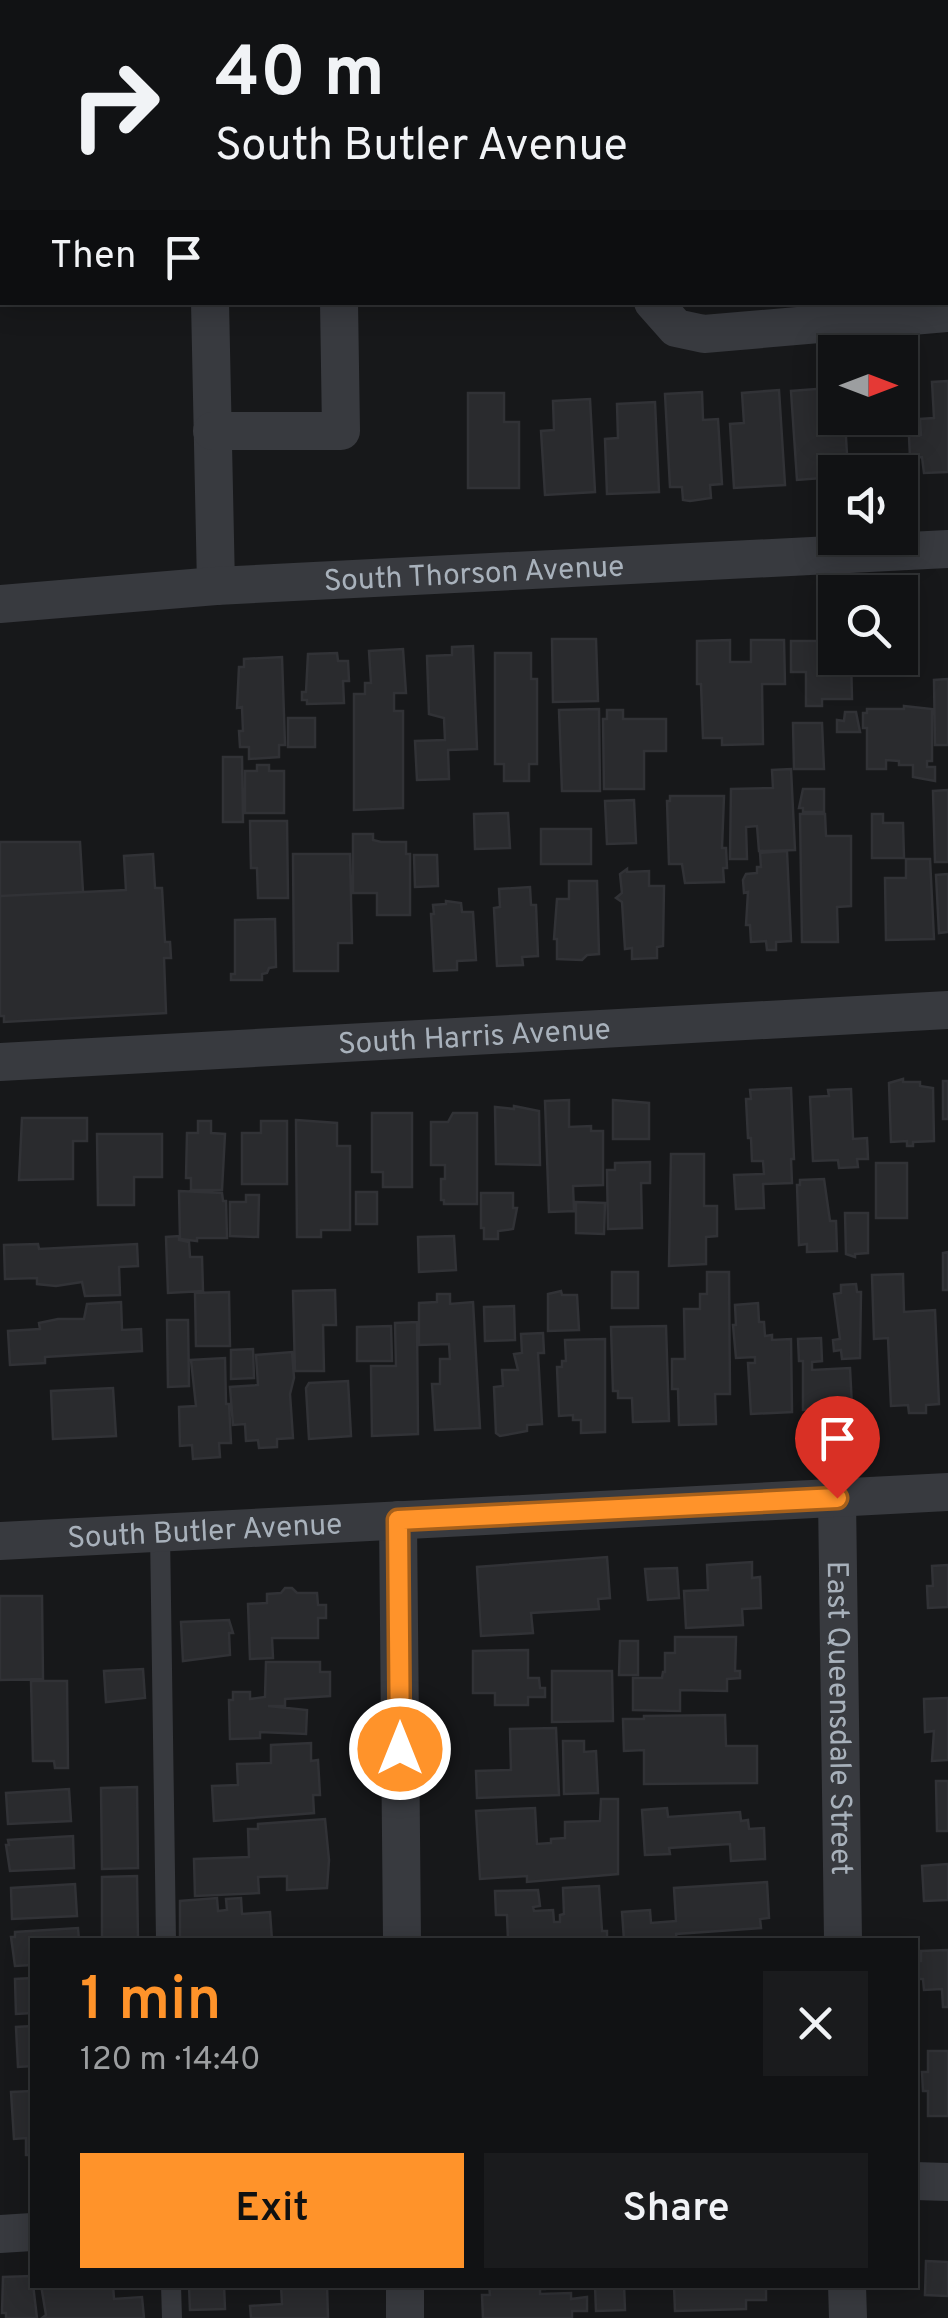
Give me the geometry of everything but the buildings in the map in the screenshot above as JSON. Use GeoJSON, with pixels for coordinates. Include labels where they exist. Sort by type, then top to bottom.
{"type":"FeatureCollection","features":[{"type":"Feature","properties":{"kind":"street"},"geometry":{"type":"LineString","coordinates":[[210,305],[216,586]]}},
{"type":"Feature","properties":{"kind":"street"},"geometry":{"type":"LineString","coordinates":[[212,431],[341,431],[339,305]]}},
{"type":"Feature","properties":{"kind":"street"},"geometry":{"type":"LineString","coordinates":[[654,305],[676,328],[704,334],[948,313]]}},
{"type":"Feature","properties":{"kind":"street","name":"South Thorson Avenue"},"geometry":{"type":"LineString","coordinates":[[0,604],[216,586],[948,549]]}},
{"type":"Feature","properties":{"kind":"street","name":"South Harris Avenue"},"geometry":{"type":"LineString","coordinates":[[0,1062],[948,1010]]}},
{"type":"Feature","properties":{"kind":"street","name":"South Butler Avenue"},"geometry":{"type":"LineString","coordinates":[[0,1541],[948,1492]]}},
{"type":"Feature","properties":{"kind":"street","name":"East Queensdale Street"},"geometry":{"type":"LineString","coordinates":[[837,1498],[843,1938]]}},
{"type":"Feature","properties":{"kind":"street"},"geometry":{"type":"LineString","coordinates":[[398,1520],[402,1938]]}},
{"type":"Feature","properties":{"kind":"street"},"geometry":{"type":"LineString","coordinates":[[918,2181],[948,2182]]}},
{"type":"Feature","properties":{"kind":"street"},"geometry":{"type":"LineString","coordinates":[[0,2234],[30,2232]]}},
{"type":"Feature","properties":{"kind":"street"},"geometry":{"type":"LineString","coordinates":[[405,2288],[406,2318]]}},
{"type":"Feature","properties":{"kind":"street"},"geometry":{"type":"LineString","coordinates":[[848,2288],[848,2318]]}},
{"type":"Feature","properties":{"kind":"lane"},"geometry":{"type":"LineString","coordinates":[[160,1533],[166,1938]]}},
{"type":"Feature","properties":{"kind":"lane"},"geometry":{"type":"LineString","coordinates":[[171,2288],[172,2318]]}},
{"type":"Feature","properties":{"kind":"route"},"geometry":{"type":"LineString","coordinates":[[400,1749],[398,1520],[837,1498]]}}]}
